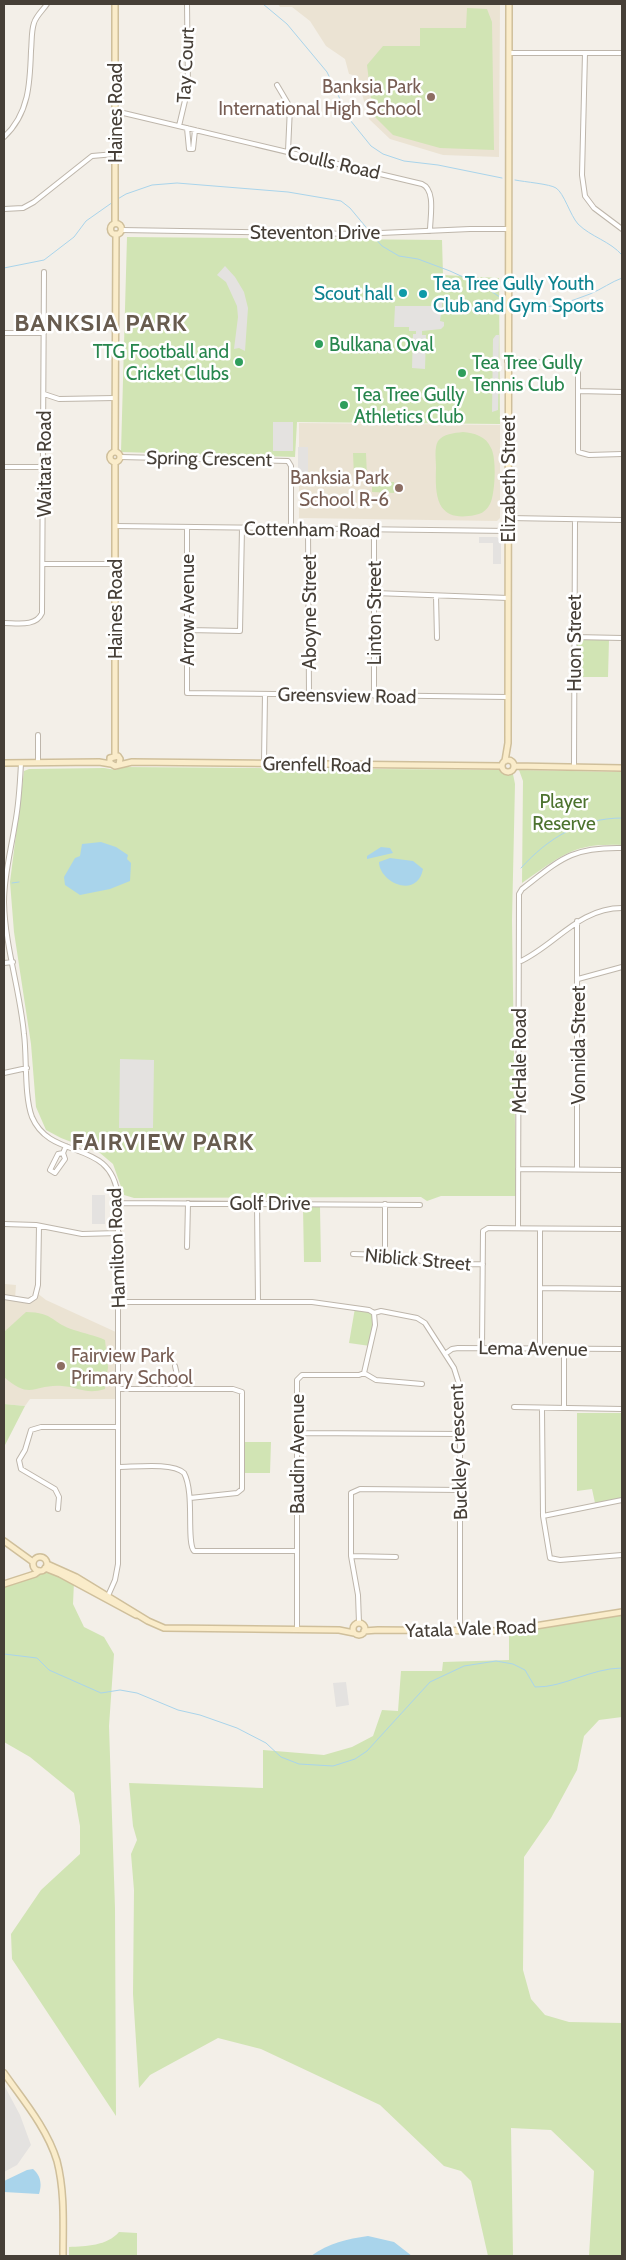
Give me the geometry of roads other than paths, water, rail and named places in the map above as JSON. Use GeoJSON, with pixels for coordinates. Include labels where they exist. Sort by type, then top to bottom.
{"type":"FeatureCollection","features":[{"type":"Feature","properties":{"kind":"street"},"geometry":{"type":"LineString","coordinates":[[4,137],[24,112],[30,72],[33,25],[47,4]]}},
{"type":"Feature","properties":{"kind":"street","name":"Haines Road"},"geometry":{"type":"LineString","coordinates":[[115,4],[115,223]]}},
{"type":"Feature","properties":{"kind":"street","name":"Tay Court"},"geometry":{"type":"LineString","coordinates":[[179,126],[188,88],[187,4]]}},
{"type":"Feature","properties":{"kind":"street","name":"Elizabeth Street"},"geometry":{"type":"LineString","coordinates":[[508,764],[507,361],[509,4]]}},
{"type":"Feature","properties":{"kind":"street"},"geometry":{"type":"LineString","coordinates":[[509,53],[622,53]]}},
{"type":"Feature","properties":{"kind":"street"},"geometry":{"type":"LineString","coordinates":[[585,53],[582,175],[585,196],[594,208],[622,229]]}},
{"type":"Feature","properties":{"kind":"street"},"geometry":{"type":"LineString","coordinates":[[277,85],[290,107],[288,152]]}},
{"type":"Feature","properties":{"kind":"street","name":"Coulls Road"},"geometry":{"type":"LineString","coordinates":[[115,111],[426,185],[430,193],[430,231]]}},
{"type":"Feature","properties":{"kind":"street"},"geometry":{"type":"LineString","coordinates":[[187,128],[189,149],[193,149],[195,130]]}},
{"type":"Feature","properties":{"kind":"street"},"geometry":{"type":"LineString","coordinates":[[4,209],[23,208],[34,202],[92,156],[115,154]]}},
{"type":"Feature","properties":{"kind":"street"},"geometry":{"type":"LineString","coordinates":[[115,223],[120,225],[121,230],[116,234],[110,230],[112,224],[115,223]]}},
{"type":"Feature","properties":{"kind":"street","name":"Steventon Drive"},"geometry":{"type":"LineString","coordinates":[[121,230],[375,234],[508,229]]}},
{"type":"Feature","properties":{"kind":"street"},"geometry":{"type":"LineString","coordinates":[[115,462],[120,457],[115,452],[116,234]]}},
{"type":"Feature","properties":{"kind":"street","name":"Waitara Road"},"geometry":{"type":"LineString","coordinates":[[4,623],[34,623],[40,619],[42,613],[44,272]]}},
{"type":"Feature","properties":{"kind":"street"},"geometry":{"type":"LineString","coordinates":[[4,333],[44,333]]}},
{"type":"Feature","properties":{"kind":"street"},"geometry":{"type":"LineString","coordinates":[[507,361],[576,364],[578,368],[578,452],[588,455],[622,454]]}},
{"type":"Feature","properties":{"kind":"street"},"geometry":{"type":"LineString","coordinates":[[578,391],[622,392]]}},
{"type":"Feature","properties":{"kind":"street"},"geometry":{"type":"LineString","coordinates":[[44,394],[59,399],[115,398]]}},
{"type":"Feature","properties":{"kind":"street","name":"Haines Road"},"geometry":{"type":"LineString","coordinates":[[115,452],[110,457],[115,462],[118,759]]}},
{"type":"Feature","properties":{"kind":"street","name":"Spring Crescent"},"geometry":{"type":"LineString","coordinates":[[120,457],[288,461],[291,466],[291,529]]}},
{"type":"Feature","properties":{"kind":"street"},"geometry":{"type":"LineString","coordinates":[[4,467],[44,467]]}},
{"type":"Feature","properties":{"kind":"street"},"geometry":{"type":"LineString","coordinates":[[508,518],[622,520]]}},
{"type":"Feature","properties":{"kind":"street","name":"Huon Street"},"geometry":{"type":"LineString","coordinates":[[574,767],[575,520]]}},
{"type":"Feature","properties":{"kind":"street","name":"Cottenham Road"},"geometry":{"type":"LineString","coordinates":[[115,526],[508,531]]}},
{"type":"Feature","properties":{"kind":"street","name":"Arrow Avenue"},"geometry":{"type":"LineString","coordinates":[[187,693],[188,527]]}},
{"type":"Feature","properties":{"kind":"street"},"geometry":{"type":"LineString","coordinates":[[188,630],[240,631],[242,528]]}},
{"type":"Feature","properties":{"kind":"street","name":"Aboyne Street"},"geometry":{"type":"LineString","coordinates":[[308,529],[309,695]]}},
{"type":"Feature","properties":{"kind":"street","name":"Linton Street"},"geometry":{"type":"LineString","coordinates":[[374,530],[374,696]]}},
{"type":"Feature","properties":{"kind":"street"},"geometry":{"type":"LineString","coordinates":[[43,564],[115,564]]}},
{"type":"Feature","properties":{"kind":"street"},"geometry":{"type":"LineString","coordinates":[[375,593],[508,598]]}},
{"type":"Feature","properties":{"kind":"street"},"geometry":{"type":"LineString","coordinates":[[436,596],[437,638]]}},
{"type":"Feature","properties":{"kind":"street"},"geometry":{"type":"LineString","coordinates":[[574,638],[622,638]]}},
{"type":"Feature","properties":{"kind":"street","name":"Greensview Road"},"geometry":{"type":"LineString","coordinates":[[187,693],[508,697]]}},
{"type":"Feature","properties":{"kind":"street"},"geometry":{"type":"LineString","coordinates":[[264,762],[265,694]]}},
{"type":"Feature","properties":{"kind":"street"},"geometry":{"type":"LineString","coordinates":[[38,735],[38,763]]}},
{"type":"Feature","properties":{"kind":"street"},"geometry":{"type":"LineString","coordinates":[[4,763],[110,762],[118,759]]}},
{"type":"Feature","properties":{"kind":"street","name":"Grenfell Road"},"geometry":{"type":"LineString","coordinates":[[110,762],[115,766],[118,759],[132,762],[508,764],[622,768]]}},
{"type":"Feature","properties":{"kind":"street","name":"Hamilton Road"},"geometry":{"type":"LineString","coordinates":[[21,763],[16,822],[5,890],[6,920],[23,1020],[29,1104],[35,1122],[50,1139],[91,1154],[106,1166],[115,1182],[118,1203],[117,1572],[107,1597]]}},
{"type":"Feature","properties":{"kind":"street","name":"McHale Road"},"geometry":{"type":"LineString","coordinates":[[518,1228],[519,894],[522,889],[564,857],[596,847],[622,848]]}},
{"type":"Feature","properties":{"kind":"street"},"geometry":{"type":"LineString","coordinates":[[519,962],[577,921],[614,908],[622,908]]}},
{"type":"Feature","properties":{"kind":"street","name":"Vonnida Street"},"geometry":{"type":"LineString","coordinates":[[577,921],[578,1169]]}},
{"type":"Feature","properties":{"kind":"street"},"geometry":{"type":"LineString","coordinates":[[4,962],[13,962]]}},
{"type":"Feature","properties":{"kind":"street"},"geometry":{"type":"LineString","coordinates":[[578,979],[622,967]]}},
{"type":"Feature","properties":{"kind":"street"},"geometry":{"type":"LineString","coordinates":[[4,1073],[27,1068]]}},
{"type":"Feature","properties":{"kind":"street"},"geometry":{"type":"LineString","coordinates":[[63,1153],[58,1154],[50,1170],[55,1173],[65,1158],[63,1153],[66,1146]]}},
{"type":"Feature","properties":{"kind":"street"},"geometry":{"type":"LineString","coordinates":[[518,1169],[622,1170]]}},
{"type":"Feature","properties":{"kind":"street","name":"Golf Drive"},"geometry":{"type":"LineString","coordinates":[[118,1203],[420,1205]]}},
{"type":"Feature","properties":{"kind":"street"},"geometry":{"type":"LineString","coordinates":[[187,1247],[188,1203]]}},
{"type":"Feature","properties":{"kind":"street"},"geometry":{"type":"LineString","coordinates":[[257,1203],[258,1302]]}},
{"type":"Feature","properties":{"kind":"street"},"geometry":{"type":"LineString","coordinates":[[385,1204],[386,1255]]}},
{"type":"Feature","properties":{"kind":"street"},"geometry":{"type":"LineString","coordinates":[[4,1224],[39,1226],[82,1234],[119,1233]]}},
{"type":"Feature","properties":{"kind":"street"},"geometry":{"type":"LineString","coordinates":[[4,1297],[29,1301],[35,1297],[38,1285],[39,1226]]}},
{"type":"Feature","properties":{"kind":"street"},"geometry":{"type":"LineString","coordinates":[[482,1348],[483,1231],[488,1228],[622,1229]]}},
{"type":"Feature","properties":{"kind":"street"},"geometry":{"type":"LineString","coordinates":[[540,1229],[540,1348]]}},
{"type":"Feature","properties":{"kind":"street","name":"Niblick Street"},"geometry":{"type":"LineString","coordinates":[[354,1254],[386,1255],[446,1265],[483,1264]]}},
{"type":"Feature","properties":{"kind":"street"},"geometry":{"type":"LineString","coordinates":[[541,1288],[622,1288]]}},
{"type":"Feature","properties":{"kind":"street","name":"Buckley Crescent"},"geometry":{"type":"LineString","coordinates":[[119,1302],[312,1302],[369,1310],[374,1313],[381,1311],[422,1320],[429,1326],[459,1381],[461,1434],[460,1630]]}},
{"type":"Feature","properties":{"kind":"street"},"geometry":{"type":"LineString","coordinates":[[374,1313],[375,1325],[364,1373],[376,1380],[422,1384]]}},
{"type":"Feature","properties":{"kind":"street","name":"Lema Avenue"},"geometry":{"type":"LineString","coordinates":[[445,1354],[452,1349],[458,1348],[622,1349]]}},
{"type":"Feature","properties":{"kind":"street"},"geometry":{"type":"LineString","coordinates":[[564,1348],[564,1408]]}},
{"type":"Feature","properties":{"kind":"street"},"geometry":{"type":"LineString","coordinates":[[175,1366],[180,1388]]}},
{"type":"Feature","properties":{"kind":"street","name":"Baudin Avenue"},"geometry":{"type":"LineString","coordinates":[[297,1630],[296,1385],[300,1376],[360,1375],[364,1373]]}},
{"type":"Feature","properties":{"kind":"street"},"geometry":{"type":"LineString","coordinates":[[118,1388],[233,1389],[242,1392],[242,1489],[237,1493],[190,1498]]}},
{"type":"Feature","properties":{"kind":"street"},"geometry":{"type":"LineString","coordinates":[[514,1407],[622,1409]]}},
{"type":"Feature","properties":{"kind":"street"},"geometry":{"type":"LineString","coordinates":[[542,1408],[543,1516],[550,1558],[560,1560],[622,1555]]}},
{"type":"Feature","properties":{"kind":"street"},"geometry":{"type":"LineString","coordinates":[[58,1509],[60,1497],[55,1489],[21,1469],[19,1465],[19,1460],[25,1450],[31,1430],[41,1428],[118,1427]]}},
{"type":"Feature","properties":{"kind":"street"},"geometry":{"type":"LineString","coordinates":[[297,1432],[461,1434]]}},
{"type":"Feature","properties":{"kind":"street"},"geometry":{"type":"LineString","coordinates":[[118,1467],[179,1469],[186,1476],[190,1498],[190,1545],[194,1551],[297,1551]]}},
{"type":"Feature","properties":{"kind":"street"},"geometry":{"type":"LineString","coordinates":[[353,1630],[358,1623],[358,1595],[351,1556],[349,1499],[354,1490],[461,1490]]}},
{"type":"Feature","properties":{"kind":"street"},"geometry":{"type":"LineString","coordinates":[[543,1516],[622,1500]]}},
{"type":"Feature","properties":{"kind":"street"},"geometry":{"type":"LineString","coordinates":[[4,1541],[33,1564],[60,1574],[107,1597],[157,1626],[173,1629],[353,1630],[358,1635],[364,1629],[358,1623]]}},
{"type":"Feature","properties":{"kind":"street"},"geometry":{"type":"LineString","coordinates":[[351,1556],[396,1557]]}},
{"type":"Feature","properties":{"kind":"street"},"geometry":{"type":"LineString","coordinates":[[4,1584],[35,1574],[44,1568],[45,1559],[40,1557],[24,1577]]}},
{"type":"Feature","properties":{"kind":"street","name":"Yatala Vale Road"},"geometry":{"type":"LineString","coordinates":[[364,1629],[517,1630],[622,1612]]}},
{"type":"Feature","properties":{"kind":"street"},"geometry":{"type":"LineString","coordinates":[[4,2073],[37,2120],[56,2160],[62,2190],[63,2256]]}},
{"type":"Feature","properties":{"kind":"water"},"geometry":{"type":"Polygon","coordinates":[[[101,842],[116,847],[128,855],[127,859],[131,863],[130,881],[110,889],[80,895],[65,885],[64,877],[75,858],[80,856],[82,844],[101,842]]]}},
{"type":"Feature","properties":{"kind":"water"},"geometry":{"type":"Polygon","coordinates":[[[381,847],[390,848],[393,853],[367,859],[367,856],[381,847]]]}},
{"type":"Feature","properties":{"kind":"water"},"geometry":{"type":"Polygon","coordinates":[[[390,858],[413,861],[423,869],[414,884],[399,885],[385,876],[379,862],[390,858]]]}},
{"type":"Feature","properties":{"kind":"water"},"geometry":{"type":"Polygon","coordinates":[[[33,2169],[38,2174],[40,2180],[39,2194],[4,2192],[4,2181],[33,2169]]]}},
{"type":"Feature","properties":{"kind":"water"},"geometry":{"type":"Polygon","coordinates":[[[368,2236],[394,2242],[412,2256],[311,2256],[338,2242],[368,2236]]]}},
{"type":"Feature","properties":{"kind":"waterway"},"geometry":{"type":"LineString","coordinates":[[263,4],[287,24],[327,72],[350,120],[371,146],[383,154],[404,161],[438,165],[502,178]]}},
{"type":"Feature","properties":{"kind":"waterway"},"geometry":{"type":"LineString","coordinates":[[603,4],[622,4]]}},
{"type":"Feature","properties":{"kind":"waterway"},"geometry":{"type":"LineString","coordinates":[[515,180],[556,188],[562,194],[578,224],[612,246],[622,255]]}},
{"type":"Feature","properties":{"kind":"waterway"},"geometry":{"type":"LineString","coordinates":[[116,200],[126,194],[152,185],[177,183],[288,192],[341,201],[350,208],[370,232]]}},
{"type":"Feature","properties":{"kind":"waterway"},"geometry":{"type":"LineString","coordinates":[[4,268],[44,260],[74,237],[86,221],[113,202]]}},
{"type":"Feature","properties":{"kind":"waterway"},"geometry":{"type":"LineString","coordinates":[[372,235],[382,246],[399,256],[418,259],[450,271],[485,287],[507,302]]}},
{"type":"Feature","properties":{"kind":"waterway"},"geometry":{"type":"LineString","coordinates":[[510,304],[531,308],[561,304],[590,294],[622,278]]}},
{"type":"Feature","properties":{"kind":"waterway"},"geometry":{"type":"LineString","coordinates":[[521,868],[542,848],[566,832],[593,822],[622,818]]}},
{"type":"Feature","properties":{"kind":"waterway"},"geometry":{"type":"LineString","coordinates":[[12,883],[19,882]]}},
{"type":"Feature","properties":{"kind":"waterway"},"geometry":{"type":"LineString","coordinates":[[4,1654],[37,1658],[49,1670],[101,1693],[120,1690],[137,1693],[178,1710],[200,1715],[237,1728],[266,1743],[281,1757],[299,1764],[333,1766],[355,1759],[367,1751],[430,1682],[464,1666],[496,1661],[513,1664],[525,1670],[535,1687],[556,1684],[599,1671],[622,1668]]}},
{"type":"Feature","properties":{"kind":"place","name":"Banksia Park International High School"},"geometry":{"type":"Point","coordinates":[431,97]}},
{"type":"Feature","properties":{"kind":"place","name":"Scout hall"},"geometry":{"type":"Point","coordinates":[403,293]}},
{"type":"Feature","properties":{"kind":"place","name":"Tea Tree Gully Youth Club and Gym Sports"},"geometry":{"type":"Point","coordinates":[423,294]}},
{"type":"Feature","properties":{"kind":"place","name":"Bulkana Oval"},"geometry":{"type":"Point","coordinates":[319,344]}},
{"type":"Feature","properties":{"kind":"place","name":"TTG Football and Cricket Clubs"},"geometry":{"type":"Point","coordinates":[239,362]}},
{"type":"Feature","properties":{"kind":"place","name":"Tea Tree Gully Tennis Club"},"geometry":{"type":"Point","coordinates":[462,373]}},
{"type":"Feature","properties":{"kind":"place","name":"Tea Tree Gully Athletics Club"},"geometry":{"type":"Point","coordinates":[344,405]}},
{"type":"Feature","properties":{"kind":"place","name":"Banksia Park School R-6"},"geometry":{"type":"Point","coordinates":[399,488]}},
{"type":"Feature","properties":{"kind":"place","name":"Fairview Park Primary School"},"geometry":{"type":"Point","coordinates":[61,1366]}},
{"type":"Feature","properties":{"kind":"district","name":"BANKSIA PARK"},"geometry":{"type":"Point","coordinates":[101,323]}},
{"type":"Feature","properties":{"kind":"district","name":"FAIRVIEW PARK"},"geometry":{"type":"Point","coordinates":[163,1142]}},
{"type":"Feature","properties":{"kind":"park label","name":"Player Reserve"},"geometry":{"type":"Point","coordinates":[564,812]}}]}
